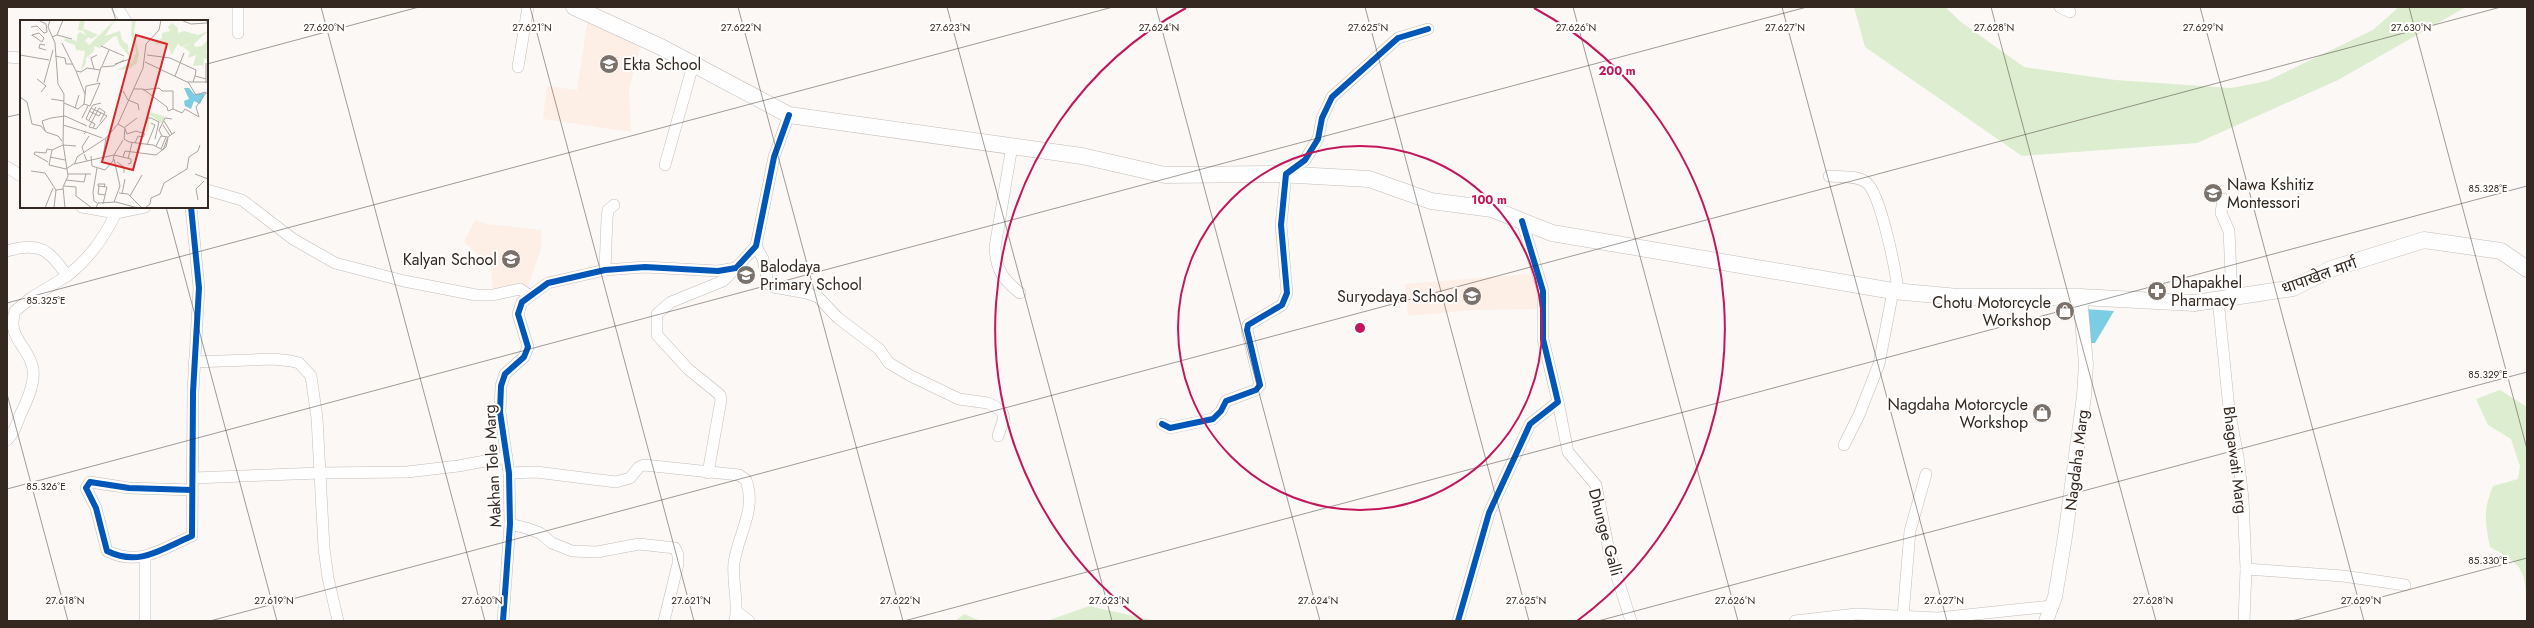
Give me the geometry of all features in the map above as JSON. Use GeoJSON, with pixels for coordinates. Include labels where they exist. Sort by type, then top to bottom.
{"type":"FeatureCollection","features":[{"type":"Feature","properties":{"kind":"main road","name":"धापाखेल मार्ग"},"geometry":{"type":"LineString","coordinates":[[574,7],[693,65],[789,115],[1082,156],[1165,175],[1286,174],[1369,179],[1431,201],[1492,209],[1552,234],[1895,291],[1958,297],[2080,296],[2195,303],[2293,288],[2331,269],[2424,240],[2501,251],[2527,269]]}},
{"type":"Feature","properties":{"kind":"street"},"geometry":{"type":"LineString","coordinates":[[116,7],[125,20]]}},
{"type":"Feature","properties":{"kind":"street"},"geometry":{"type":"LineString","coordinates":[[238,7],[238,33]]}},
{"type":"Feature","properties":{"kind":"street"},"geometry":{"type":"LineString","coordinates":[[518,67],[528,7]]}},
{"type":"Feature","properties":{"kind":"street"},"geometry":{"type":"LineString","coordinates":[[2060,7],[2070,12]]}},
{"type":"Feature","properties":{"kind":"street"},"geometry":{"type":"LineString","coordinates":[[1162,424],[1170,428],[1213,419],[1221,411],[1226,401],[1256,390],[1260,385],[1247,330],[1248,325],[1282,305],[1287,293],[1281,225],[1286,174],[1305,160],[1318,139],[1322,118],[1332,97],[1398,38],[1428,29]]}},
{"type":"Feature","properties":{"kind":"street"},"geometry":{"type":"LineString","coordinates":[[7,57],[20,58]]}},
{"type":"Feature","properties":{"kind":"street"},"geometry":{"type":"LineString","coordinates":[[665,165],[693,65]]}},
{"type":"Feature","properties":{"kind":"street"},"geometry":{"type":"LineString","coordinates":[[708,473],[721,400],[720,395],[688,369],[657,335],[655,325],[657,314],[671,302],[723,281],[756,246],[774,157],[789,115]]}},
{"type":"Feature","properties":{"kind":"street"},"geometry":{"type":"LineString","coordinates":[[1012,146],[995,247],[996,264],[1004,277],[1020,294]]}},
{"type":"Feature","properties":{"kind":"street"},"geometry":{"type":"LineString","coordinates":[[7,167],[20,175]]}},
{"type":"Feature","properties":{"kind":"street"},"geometry":{"type":"LineString","coordinates":[[1829,176],[1853,178],[1867,183],[1875,195],[1896,273],[1895,291],[1879,364],[1859,415],[1844,445]]}},
{"type":"Feature","properties":{"kind":"street"},"geometry":{"type":"LineString","coordinates":[[208,190],[242,200],[293,240],[335,263],[355,270],[476,296],[493,295],[520,289],[529,295]]}},
{"type":"Feature","properties":{"kind":"street","name":"Bhagawati Marg"},"geometry":{"type":"LineString","coordinates":[[2223,199],[2221,212],[2230,231],[2225,298],[2229,409],[2239,464],[2246,569],[2244,621]]}},
{"type":"Feature","properties":{"kind":"street"},"geometry":{"type":"LineString","coordinates":[[605,270],[608,210],[614,204]]}},
{"type":"Feature","properties":{"kind":"street"},"geometry":{"type":"LineString","coordinates":[[88,208],[116,213],[140,208]]}},
{"type":"Feature","properties":{"kind":"street"},"geometry":{"type":"LineString","coordinates":[[190,208],[199,288],[198,330],[194,362],[192,536],[145,557],[132,559],[118,557],[107,551],[96,508],[86,488],[90,482],[129,488],[192,490]]}},
{"type":"Feature","properties":{"kind":"street"},"geometry":{"type":"LineString","coordinates":[[7,440],[14,434],[28,399],[33,370],[30,360],[12,329],[15,311],[30,298],[67,276],[82,264],[106,234],[116,213]]}},
{"type":"Feature","properties":{"kind":"street","name":"Dhunge Galli"},"geometry":{"type":"LineString","coordinates":[[1522,221],[1543,291],[1543,339],[1568,452],[1596,485],[1609,552],[1632,621]]}},
{"type":"Feature","properties":{"kind":"street"},"geometry":{"type":"LineString","coordinates":[[7,251],[30,246],[41,249],[54,255],[67,276]]}},
{"type":"Feature","properties":{"kind":"street"},"geometry":{"type":"LineString","coordinates":[[756,246],[764,259],[768,283],[773,287],[807,293],[818,297],[838,318],[879,349],[889,363],[911,376],[959,399],[988,403],[996,407],[1002,412],[1004,418],[998,436]]}},
{"type":"Feature","properties":{"kind":"street","name":"Makhan Tole Marg"},"geometry":{"type":"LineString","coordinates":[[503,621],[510,524],[509,473],[500,412],[501,386],[505,374],[524,357],[526,352],[526,336],[518,314],[522,302],[529,295],[548,283],[605,270],[645,267],[718,272],[736,268]]}},
{"type":"Feature","properties":{"kind":"street","name":"Nagdaha Marg"},"geometry":{"type":"LineString","coordinates":[[2046,621],[2052,606],[2070,508],[2084,396],[2086,364],[2080,296]]}},
{"type":"Feature","properties":{"kind":"street"},"geometry":{"type":"LineString","coordinates":[[194,362],[274,359],[291,361],[305,369],[311,376],[314,391],[324,548],[328,578],[338,621]]}},
{"type":"Feature","properties":{"kind":"street"},"geometry":{"type":"LineString","coordinates":[[1458,621],[1489,514],[1530,424],[1558,402]]}},
{"type":"Feature","properties":{"kind":"street"},"geometry":{"type":"LineString","coordinates":[[193,478],[320,473],[407,472],[458,466],[507,457]]}},
{"type":"Feature","properties":{"kind":"street"},"geometry":{"type":"LineString","coordinates":[[509,473],[536,472],[616,482],[630,478],[639,467],[644,465],[739,476],[746,480],[749,487],[751,503],[737,546],[733,579],[736,616],[749,621]]}},
{"type":"Feature","properties":{"kind":"street"},"geometry":{"type":"LineString","coordinates":[[1903,616],[1910,531],[1926,474]]}},
{"type":"Feature","properties":{"kind":"street"},"geometry":{"type":"LineString","coordinates":[[510,524],[540,533],[552,543],[572,552],[598,552],[639,544],[675,548],[678,550],[678,564],[664,621]]}},
{"type":"Feature","properties":{"kind":"street"},"geometry":{"type":"LineString","coordinates":[[144,621],[145,557]]}},
{"type":"Feature","properties":{"kind":"street"},"geometry":{"type":"LineString","coordinates":[[2246,569],[2343,576],[2405,585]]}},
{"type":"Feature","properties":{"kind":"street"},"geometry":{"type":"LineString","coordinates":[[1795,621],[1856,614],[1938,618],[2052,606]]}},
{"type":"Feature","properties":{"kind":"shaded area","name":"Ekta School"},"geometry":{"type":"Polygon","coordinates":[[[588,18],[642,42],[629,89],[631,132],[543,119],[547,86],[577,90],[588,18]]]}},
{"type":"Feature","properties":{"kind":"shaded area","name":"Kalyan School"},"geometry":{"type":"Polygon","coordinates":[[[475,220],[486,224],[542,230],[541,250],[527,288],[494,293],[490,265],[464,242],[475,220]]]}},
{"type":"Feature","properties":{"kind":"shaded area","name":"Suryodaya School"},"geometry":{"type":"Polygon","coordinates":[[[1529,274],[1537,283],[1538,309],[1474,310],[1408,316],[1405,284],[1529,274]]]}},
{"type":"Feature","properties":{"kind":"green space"},"geometry":{"type":"Polygon","coordinates":[[[1854,7],[1945,7],[1961,22],[2024,67],[2115,80],[2231,88],[2267,81],[2373,30],[2399,7],[2466,7],[2338,80],[2197,143],[2022,156],[1865,47],[1854,7]]]}},
{"type":"Feature","properties":{"kind":"green space"},"geometry":{"type":"Polygon","coordinates":[[[2500,390],[2527,407],[2527,610],[2524,578],[2521,571],[2511,560],[2490,547],[2487,530],[2486,509],[2493,486],[2518,479],[2520,466],[2511,439],[2488,425],[2476,399],[2500,390]]]}},
{"type":"Feature","properties":{"kind":"green space"},"geometry":{"type":"Polygon","coordinates":[[[1089,606],[1156,621],[1047,621],[1089,606]]]}},
{"type":"Feature","properties":{"kind":"green space"},"geometry":{"type":"Polygon","coordinates":[[[964,614],[981,621],[955,621],[964,614]]]}},
{"type":"Feature","properties":{"kind":"water"},"geometry":{"type":"Polygon","coordinates":[[[2085,309],[2114,311],[2095,343],[2088,343],[2085,309]]]}},
{"type":"Feature","properties":{"kind":"cycle path"},"geometry":{"type":"LineString","coordinates":[[1162,424],[1170,428],[1213,419],[1221,411],[1226,401],[1256,390],[1260,385],[1247,330],[1248,325],[1282,305],[1287,293],[1281,225],[1286,174],[1305,160],[1318,139],[1322,118],[1332,97],[1398,38],[1428,29]]}},
{"type":"Feature","properties":{"kind":"cycle path"},"geometry":{"type":"LineString","coordinates":[[503,621],[510,524],[509,473],[500,412],[501,386],[505,374],[524,357],[528,347],[518,314],[522,302],[548,283],[605,270],[645,267],[718,271],[736,268],[756,246],[774,157],[789,115]]}},
{"type":"Feature","properties":{"kind":"cycle path"},"geometry":{"type":"LineString","coordinates":[[191,208],[199,288],[193,392],[192,536],[160,551],[140,557],[130,557],[107,551],[96,508],[86,488],[90,482],[129,488],[192,490]]}},
{"type":"Feature","properties":{"kind":"cycle path"},"geometry":{"type":"LineString","coordinates":[[1458,621],[1489,513],[1530,424],[1558,402],[1543,339],[1543,291],[1522,221]]}},
{"type":"Feature","properties":{"kind":"place","name":"Ekta School"},"geometry":{"type":"Point","coordinates":[609,64]}},
{"type":"Feature","properties":{"kind":"place","name":"Nawa Kshitiz Montessori"},"geometry":{"type":"Point","coordinates":[2213,193]}},
{"type":"Feature","properties":{"kind":"place","name":"Kalyan School"},"geometry":{"type":"Point","coordinates":[511,259]}},
{"type":"Feature","properties":{"kind":"place","name":"Balodaya Primary School"},"geometry":{"type":"Point","coordinates":[746,275]}},
{"type":"Feature","properties":{"kind":"place","name":"Dhapakhel Pharmacy"},"geometry":{"type":"Point","coordinates":[2157,291]}},
{"type":"Feature","properties":{"kind":"place","name":"Suryodaya School"},"geometry":{"type":"Point","coordinates":[1472,296]}},
{"type":"Feature","properties":{"kind":"place","name":"Chotu Motorcycle Workshop"},"geometry":{"type":"Point","coordinates":[2065,311]}},
{"type":"Feature","properties":{"kind":"place","name":"Nagdaha Motorcycle Workshop"},"geometry":{"type":"Point","coordinates":[2042,413]}}]}
